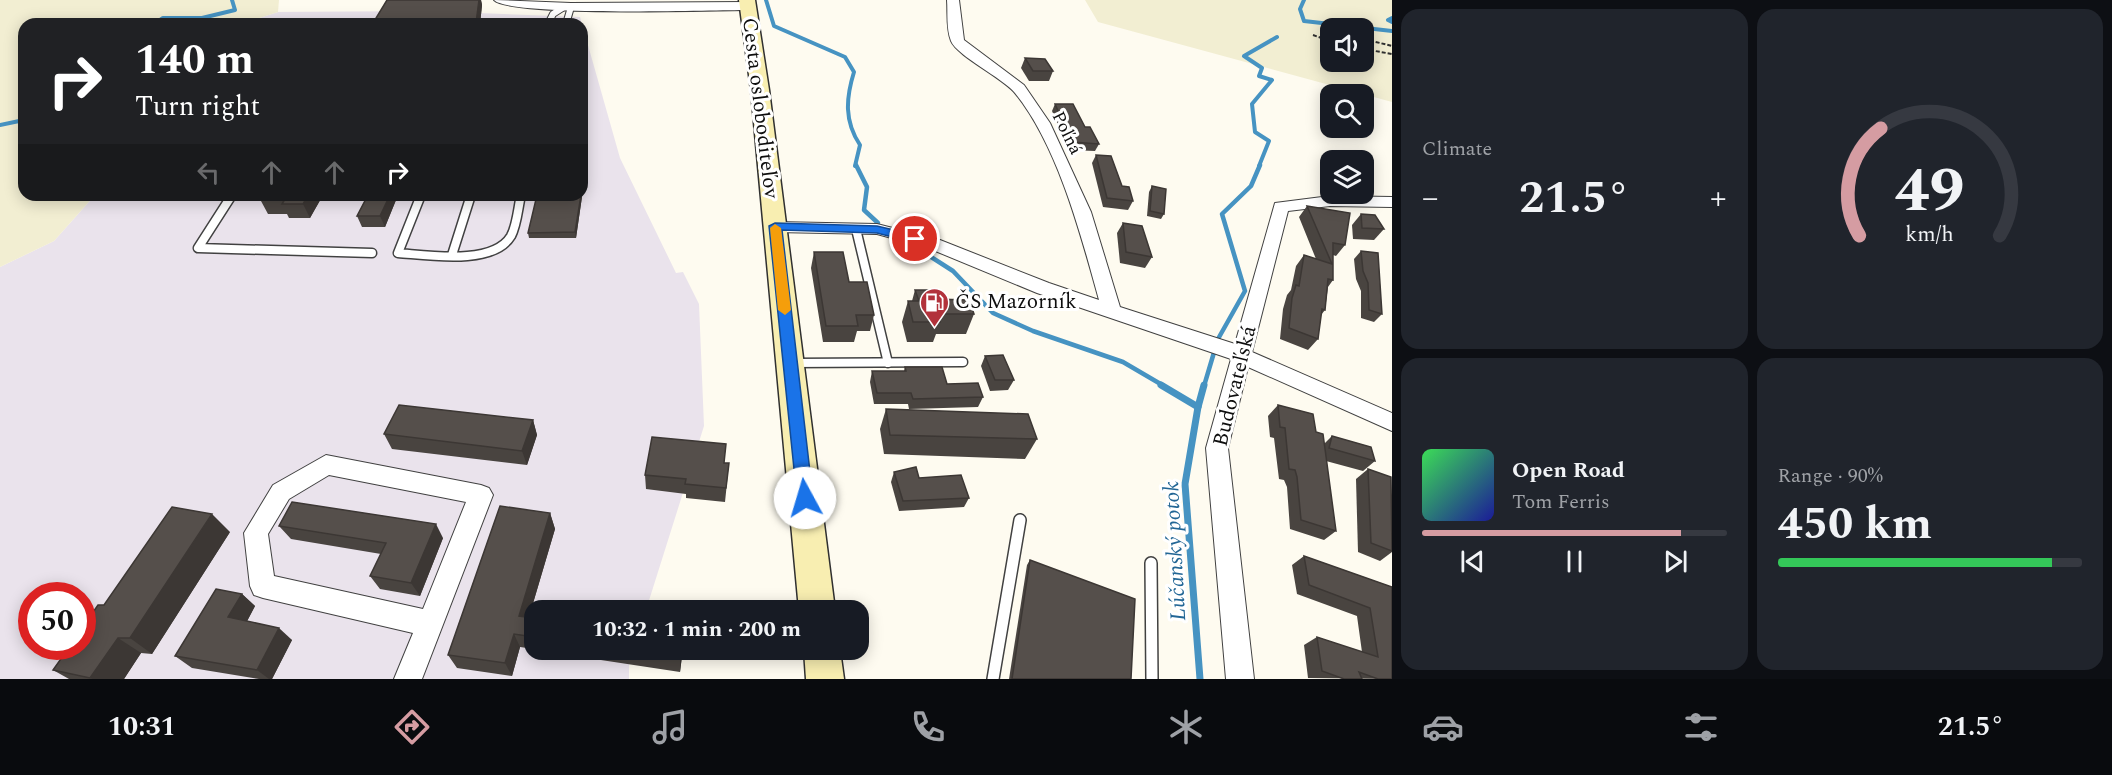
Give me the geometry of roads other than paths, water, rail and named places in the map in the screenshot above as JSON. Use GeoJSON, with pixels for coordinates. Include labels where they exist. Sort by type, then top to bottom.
{"type":"FeatureCollection","features":[{"type":"Feature","properties":{"kind":"main road","name":"Cesta osloboditeľov"},"geometry":{"type":"LineString","coordinates":[[747,3],[760,90],[816,600]]}},
{"type":"Feature","properties":{"kind":"main road"},"geometry":{"type":"LineString","coordinates":[[823,660],[825,679]]}},
{"type":"Feature","properties":{"kind":"street"},"geometry":{"type":"LineString","coordinates":[[500,0],[505,3],[568,7],[747,3]]}},
{"type":"Feature","properties":{"kind":"street","name":"Poľná"},"geometry":{"type":"LineString","coordinates":[[953,0],[954,26],[958,42],[1018,88],[1043,123],[1083,212],[1112,310]]}},
{"type":"Feature","properties":{"kind":"street","name":"Budovateľská"},"geometry":{"type":"LineString","coordinates":[[1240,679],[1217,448],[1233,351],[1281,207],[1330,201],[1392,202]]}},
{"type":"Feature","properties":{"kind":"street"},"geometry":{"type":"LineString","coordinates":[[775,226],[877,230],[934,244],[1043,288],[1233,351],[1392,422]]}},
{"type":"Feature","properties":{"kind":"street"},"geometry":{"type":"LineString","coordinates":[[408,679],[430,624],[481,495],[326,465],[281,492],[256,533],[263,586],[430,624]]}},
{"type":"Feature","properties":{"kind":"lane"},"geometry":{"type":"LineString","coordinates":[[551,18],[553,14],[568,7]]}},
{"type":"Feature","properties":{"kind":"lane"},"geometry":{"type":"LineString","coordinates":[[567,18],[568,7]]}},
{"type":"Feature","properties":{"kind":"lane"},"geometry":{"type":"LineString","coordinates":[[228,201],[198,248],[372,253]]}},
{"type":"Feature","properties":{"kind":"lane"},"geometry":{"type":"LineString","coordinates":[[419,201],[398,253],[484,255],[499,250],[511,237],[519,201]]}},
{"type":"Feature","properties":{"kind":"lane"},"geometry":{"type":"LineString","coordinates":[[452,255],[469,201]]}},
{"type":"Feature","properties":{"kind":"lane"},"geometry":{"type":"LineString","coordinates":[[856,229],[888,363]]}},
{"type":"Feature","properties":{"kind":"lane"},"geometry":{"type":"LineString","coordinates":[[790,363],[963,362]]}},
{"type":"Feature","properties":{"kind":"lane"},"geometry":{"type":"LineString","coordinates":[[993,679],[1020,520]]}},
{"type":"Feature","properties":{"kind":"lane"},"geometry":{"type":"LineString","coordinates":[[1151,563],[1152,679]]}},
{"type":"Feature","properties":{"kind":"waterway"},"geometry":{"type":"LineString","coordinates":[[202,18],[235,10],[232,0]]}},
{"type":"Feature","properties":{"kind":"waterway"},"geometry":{"type":"LineString","coordinates":[[766,0],[774,26],[845,57],[854,72],[849,91],[848,109],[851,127],[860,145],[855,166]]}},
{"type":"Feature","properties":{"kind":"waterway","name":"Lúčanský potok"},"geometry":{"type":"LineString","coordinates":[[1304,0],[1300,9],[1304,21],[1392,31]]}},
{"type":"Feature","properties":{"kind":"waterway"},"geometry":{"type":"LineString","coordinates":[[163,18],[202,18]]}},
{"type":"Feature","properties":{"kind":"waterway","name":"Lúčanský potok"},"geometry":{"type":"LineString","coordinates":[[1392,18],[1388,20],[1392,22]]}},
{"type":"Feature","properties":{"kind":"waterway","name":"Lúčanský potok"},"geometry":{"type":"LineString","coordinates":[[1259,166],[1269,141],[1255,132],[1252,104],[1272,80],[1259,76],[1262,68],[1244,56],[1277,37]]}},
{"type":"Feature","properties":{"kind":"waterway"},"geometry":{"type":"LineString","coordinates":[[0,125],[18,121]]}},
{"type":"Feature","properties":{"kind":"waterway"},"geometry":{"type":"LineString","coordinates":[[856,165],[867,187],[864,210],[878,223]]}},
{"type":"Feature","properties":{"kind":"waterway","name":"Lúčanský potok"},"geometry":{"type":"LineString","coordinates":[[1204,386],[1218,339],[1245,291],[1222,214],[1251,186],[1260,165]]}},
{"type":"Feature","properties":{"kind":"waterway"},"geometry":{"type":"LineString","coordinates":[[903,239],[953,271],[993,313],[1033,331],[1123,362],[1164,386]]}},
{"type":"Feature","properties":{"kind":"waterway"},"geometry":{"type":"LineString","coordinates":[[1161,385],[1198,407]]}},
{"type":"Feature","properties":{"kind":"waterway","name":"Lúčanský potok"},"geometry":{"type":"LineString","coordinates":[[1198,407],[1204,385]]}},
{"type":"Feature","properties":{"kind":"waterway","name":"Lúčanský potok"},"geometry":{"type":"LineString","coordinates":[[1198,407],[1185,484],[1200,679]]}},
{"type":"Feature","properties":{"kind":"place","name":"ČS Mazorník"},"geometry":{"type":"Point","coordinates":[934,328]}}]}
